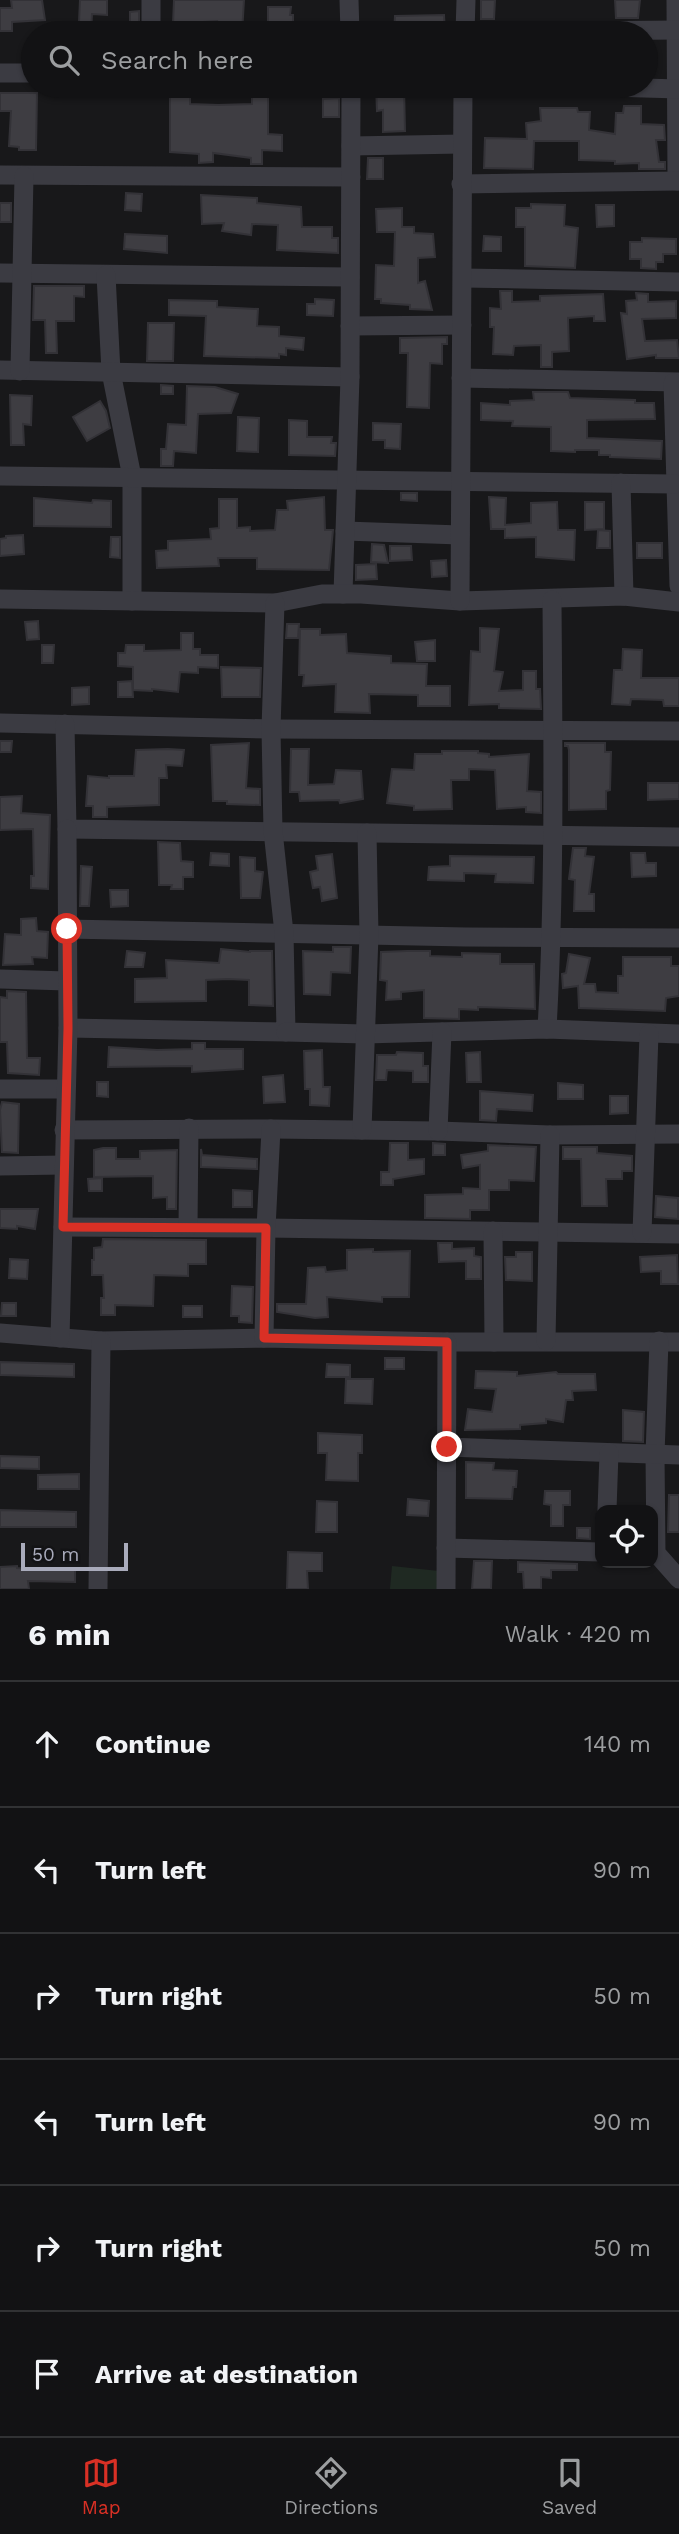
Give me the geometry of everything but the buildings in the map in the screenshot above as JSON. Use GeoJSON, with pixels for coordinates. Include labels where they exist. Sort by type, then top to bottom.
{"type":"FeatureCollection","features":[{"type":"Feature","properties":{"kind":"street"},"geometry":{"type":"LineString","coordinates":[[151,0],[152,21]]}},
{"type":"Feature","properties":{"kind":"street"},"geometry":{"type":"LineString","coordinates":[[349,0],[350,21]]}},
{"type":"Feature","properties":{"kind":"street"},"geometry":{"type":"LineString","coordinates":[[465,21],[466,0]]}},
{"type":"Feature","properties":{"kind":"street"},"geometry":{"type":"LineString","coordinates":[[461,184],[678,181],[676,0]]}},
{"type":"Feature","properties":{"kind":"street"},"geometry":{"type":"LineString","coordinates":[[658,30],[677,30]]}},
{"type":"Feature","properties":{"kind":"street"},"geometry":{"type":"LineString","coordinates":[[0,73],[21,73]]}},
{"type":"Feature","properties":{"kind":"street"},"geometry":{"type":"LineString","coordinates":[[658,88],[678,89]]}},
{"type":"Feature","properties":{"kind":"street"},"geometry":{"type":"LineString","coordinates":[[343,594],[350,377],[351,98]]}},
{"type":"Feature","properties":{"kind":"street"},"geometry":{"type":"LineString","coordinates":[[460,601],[463,98]]}},
{"type":"Feature","properties":{"kind":"street"},"geometry":{"type":"LineString","coordinates":[[351,146],[462,144]]}},
{"type":"Feature","properties":{"kind":"street"},"geometry":{"type":"LineString","coordinates":[[0,175],[351,177]]}},
{"type":"Feature","properties":{"kind":"street"},"geometry":{"type":"LineString","coordinates":[[24,176],[22,274],[10,371],[350,377]]}},
{"type":"Feature","properties":{"kind":"street"},"geometry":{"type":"LineString","coordinates":[[0,273],[350,277]]}},
{"type":"Feature","properties":{"kind":"street"},"geometry":{"type":"LineString","coordinates":[[106,275],[111,372],[132,477],[132,601]]}},
{"type":"Feature","properties":{"kind":"street"},"geometry":{"type":"LineString","coordinates":[[463,278],[679,282]]}},
{"type":"Feature","properties":{"kind":"street"},"geometry":{"type":"LineString","coordinates":[[350,326],[462,325]]}},
{"type":"Feature","properties":{"kind":"street"},"geometry":{"type":"LineString","coordinates":[[461,379],[676,383],[675,484],[679,586]]}},
{"type":"Feature","properties":{"kind":"street"},"geometry":{"type":"LineString","coordinates":[[0,476],[675,484]]}},
{"type":"Feature","properties":{"kind":"street"},"geometry":{"type":"LineString","coordinates":[[621,483],[624,596]]}},
{"type":"Feature","properties":{"kind":"street"},"geometry":{"type":"LineString","coordinates":[[345,531],[460,535]]}},
{"type":"Feature","properties":{"kind":"street"},"geometry":{"type":"LineString","coordinates":[[0,599],[275,604],[322,594],[343,594],[460,601],[624,596],[679,602]]}},
{"type":"Feature","properties":{"kind":"street"},"geometry":{"type":"LineString","coordinates":[[547,1029],[554,835],[552,600]]}},
{"type":"Feature","properties":{"kind":"street"},"geometry":{"type":"LineString","coordinates":[[275,604],[271,729],[273,831],[285,933],[286,1032]]}},
{"type":"Feature","properties":{"kind":"street"},"geometry":{"type":"LineString","coordinates":[[0,723],[271,729],[679,731]]}},
{"type":"Feature","properties":{"kind":"street"},"geometry":{"type":"LineString","coordinates":[[60,1338],[68,1028],[65,724]]}},
{"type":"Feature","properties":{"kind":"street"},"geometry":{"type":"LineString","coordinates":[[67,829],[679,837]]}},
{"type":"Feature","properties":{"kind":"street"},"geometry":{"type":"LineString","coordinates":[[362,1130],[369,935],[367,832]]}},
{"type":"Feature","properties":{"kind":"street"},"geometry":{"type":"LineString","coordinates":[[67,929],[679,938]]}},
{"type":"Feature","properties":{"kind":"street"},"geometry":{"type":"LineString","coordinates":[[0,979],[67,981]]}},
{"type":"Feature","properties":{"kind":"street"},"geometry":{"type":"LineString","coordinates":[[68,1028],[365,1034],[547,1029],[679,1034]]}},
{"type":"Feature","properties":{"kind":"street"},"geometry":{"type":"LineString","coordinates":[[438,1131],[442,1032]]}},
{"type":"Feature","properties":{"kind":"street"},"geometry":{"type":"LineString","coordinates":[[642,1233],[649,1034]]}},
{"type":"Feature","properties":{"kind":"street"},"geometry":{"type":"LineString","coordinates":[[0,1089],[65,1089]]}},
{"type":"Feature","properties":{"kind":"street"},"geometry":{"type":"LineString","coordinates":[[64,1130],[189,1128],[550,1135],[679,1134]]}},
{"type":"Feature","properties":{"kind":"street"},"geometry":{"type":"LineString","coordinates":[[188,1227],[189,1128]]}},
{"type":"Feature","properties":{"kind":"street"},"geometry":{"type":"LineString","coordinates":[[264,1338],[271,1129]]}},
{"type":"Feature","properties":{"kind":"street"},"geometry":{"type":"LineString","coordinates":[[546,1341],[550,1135]]}},
{"type":"Feature","properties":{"kind":"street"},"geometry":{"type":"LineString","coordinates":[[0,1166],[64,1166]]}},
{"type":"Feature","properties":{"kind":"street"},"geometry":{"type":"LineString","coordinates":[[63,1227],[679,1234]]}},
{"type":"Feature","properties":{"kind":"street"},"geometry":{"type":"LineString","coordinates":[[493,1231],[494,1342]]}},
{"type":"Feature","properties":{"kind":"street"},"geometry":{"type":"LineString","coordinates":[[0,1333],[101,1341],[264,1338],[447,1342],[669,1341],[655,1455],[654,1505]]}},
{"type":"Feature","properties":{"kind":"street"},"geometry":{"type":"LineString","coordinates":[[98,1589],[101,1341]]}},
{"type":"Feature","properties":{"kind":"street"},"geometry":{"type":"LineString","coordinates":[[446,1589],[447,1342]]}},
{"type":"Feature","properties":{"kind":"street"},"geometry":{"type":"LineString","coordinates":[[447,1447],[679,1455]]}},
{"type":"Feature","properties":{"kind":"street"},"geometry":{"type":"LineString","coordinates":[[607,1505],[609,1453]]}},
{"type":"Feature","properties":{"kind":"street"},"geometry":{"type":"LineString","coordinates":[[446,1548],[595,1552]]}},
{"type":"Feature","properties":{"kind":"street"},"geometry":{"type":"LineString","coordinates":[[658,1553],[679,1554]]}},
{"type":"Feature","properties":{"kind":"street"},"geometry":{"type":"LineString","coordinates":[[658,1557],[679,1579]]}},
{"type":"Feature","properties":{"kind":"shaded area"},"geometry":{"type":"Polygon","coordinates":[[[392,1566],[439,1571],[437,1589],[390,1589],[392,1566]]]}},
{"type":"Feature","properties":{"kind":"route"},"geometry":{"type":"LineString","coordinates":[[67,929],[68,1028],[63,1227],[266,1228],[264,1338],[447,1342],[447,1447]]}}]}
